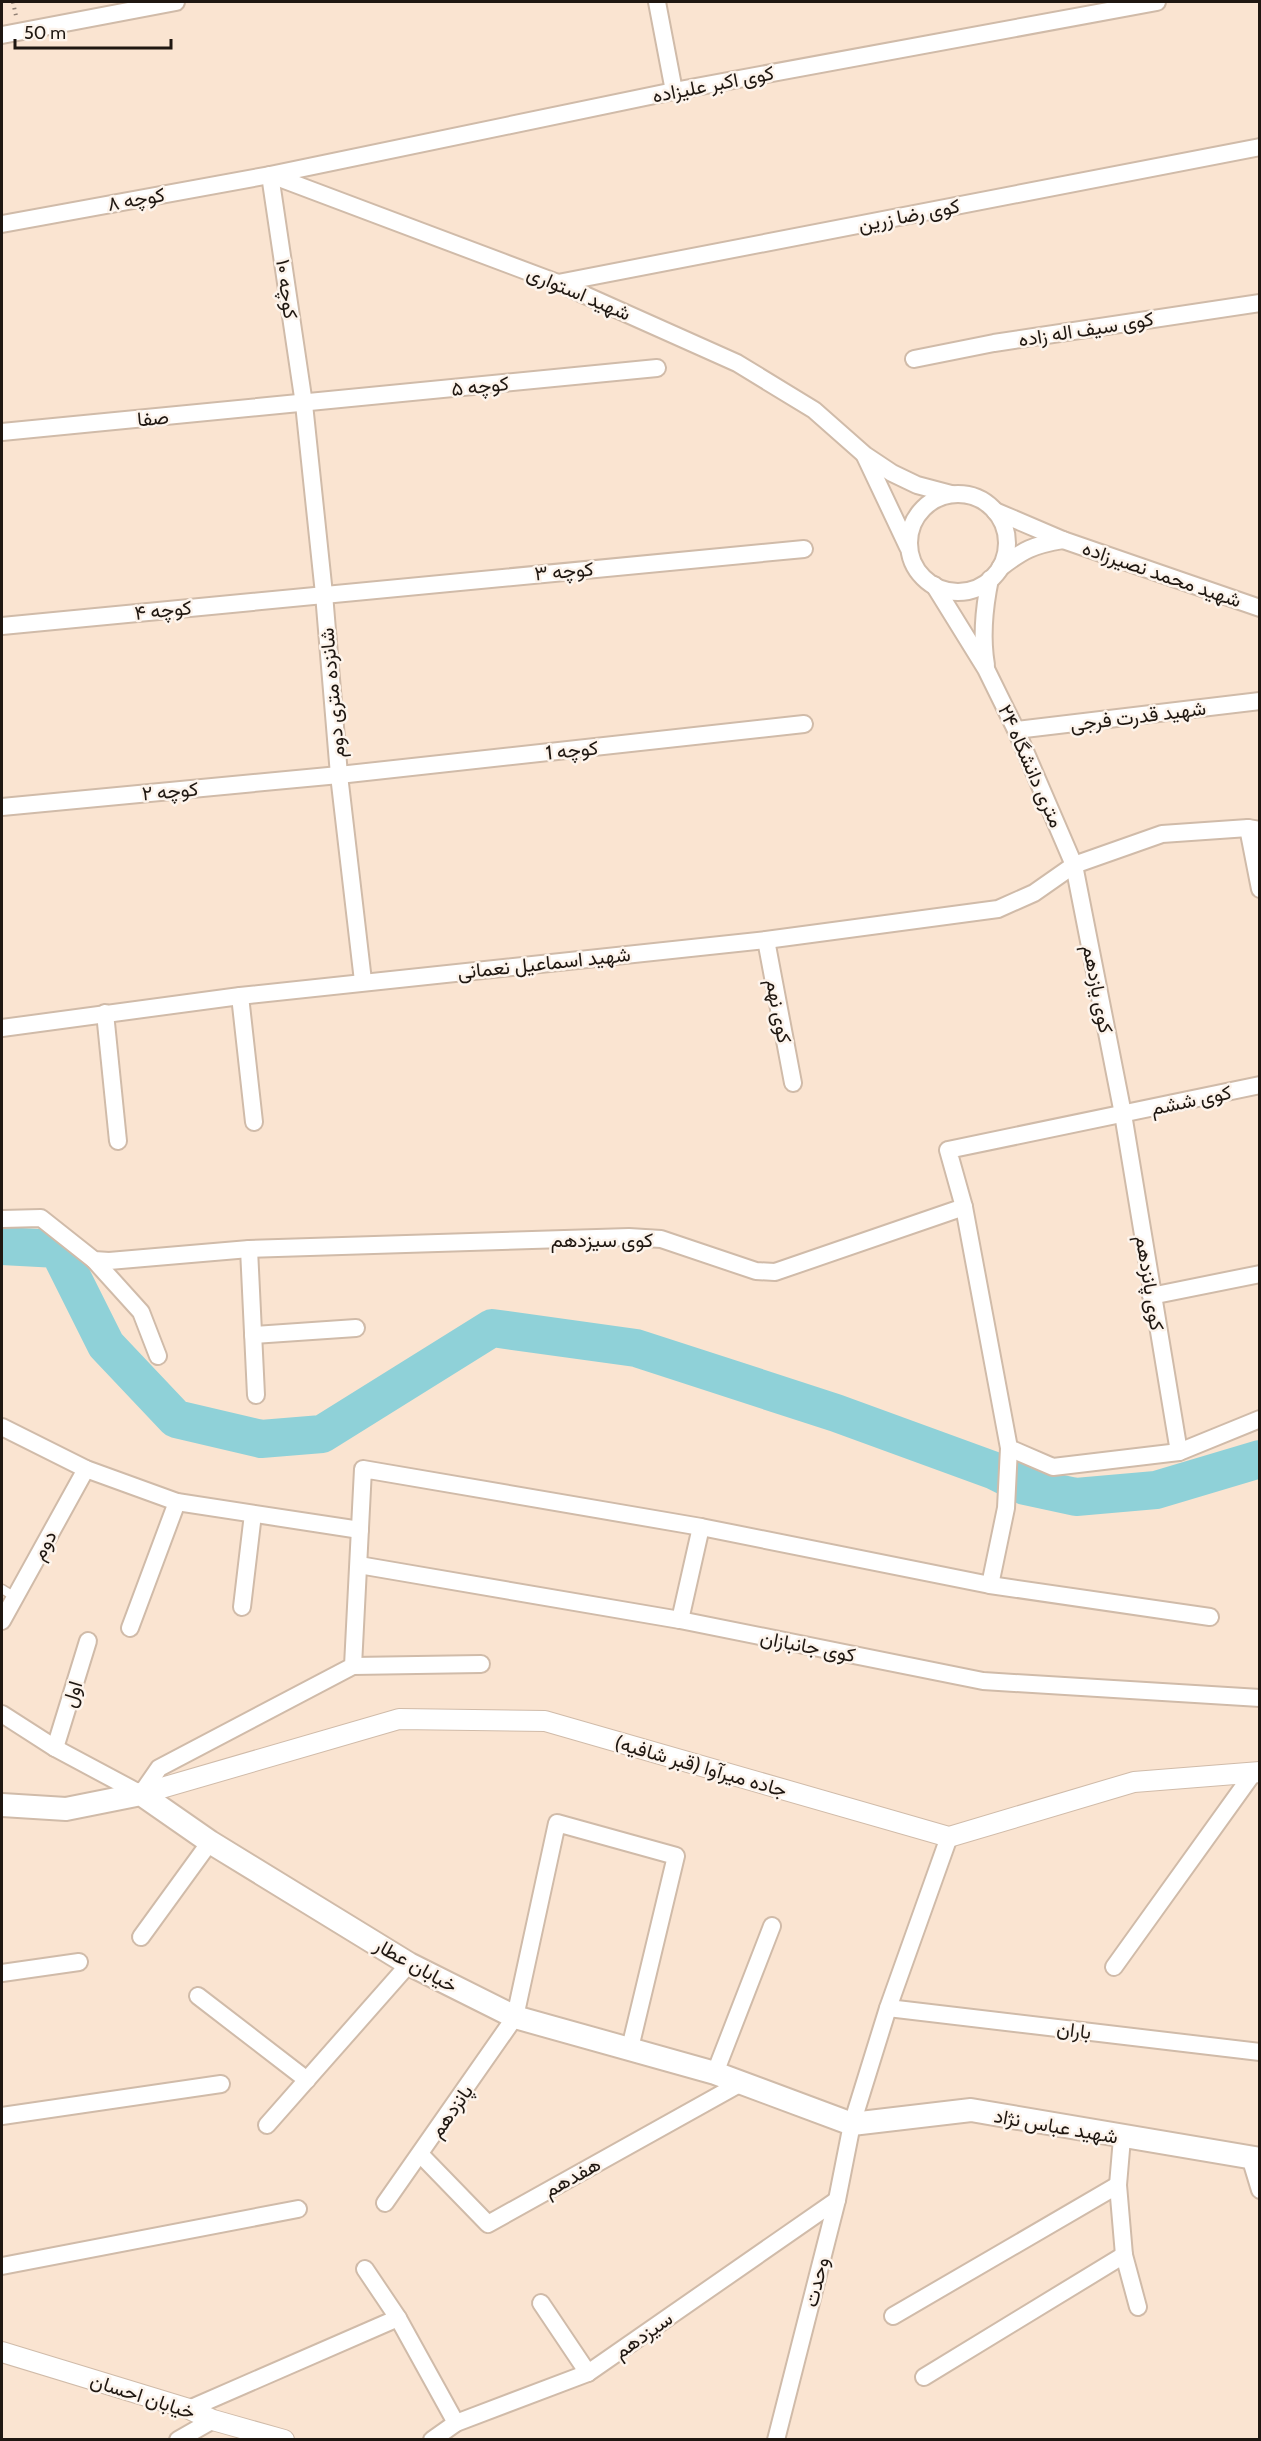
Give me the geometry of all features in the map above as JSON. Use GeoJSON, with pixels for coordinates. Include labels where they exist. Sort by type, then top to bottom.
{"type":"FeatureCollection","features":[{"type":"Feature","properties":{"kind":"main road"},"geometry":{"type":"LineString","coordinates":[[2,1805],[66,1809],[141,1794]]}},
{"type":"Feature","properties":{"kind":"main road","name":"خیابان عطار"},"geometry":{"type":"LineString","coordinates":[[141,1794],[210,1842],[409,1964],[515,2017],[715,2073],[852,2124]]}},
{"type":"Feature","properties":{"kind":"main road","name":"شهید عباس نژاد"},"geometry":{"type":"LineString","coordinates":[[852,2124],[971,2110],[1122,2138],[1255,2158]]}},
{"type":"Feature","properties":{"kind":"street"},"geometry":{"type":"LineString","coordinates":[[2,35],[176,2]]}},
{"type":"Feature","properties":{"kind":"street"},"geometry":{"type":"LineString","coordinates":[[657,2],[674,91]]}},
{"type":"Feature","properties":{"kind":"street","name":"کوی اکبر علیزاده"},"geometry":{"type":"LineString","coordinates":[[270,175],[674,91],[1156,2]]}},
{"type":"Feature","properties":{"kind":"street","name":"کوی رضا زرین"},"geometry":{"type":"LineString","coordinates":[[558,283],[1260,147]]}},
{"type":"Feature","properties":{"kind":"street","name":"کوچه ۸"},"geometry":{"type":"LineString","coordinates":[[2,224],[270,175]]}},
{"type":"Feature","properties":{"kind":"street","name":"شهید استواری"},"geometry":{"type":"LineString","coordinates":[[270,175],[558,283],[737,363],[814,410],[865,455],[917,485],[951,494]]}},
{"type":"Feature","properties":{"kind":"street","name":"کوچه ۱۰"},"geometry":{"type":"LineString","coordinates":[[270,175],[304,404]]}},
{"type":"Feature","properties":{"kind":"street","name":"کوی سیف اله زاده"},"geometry":{"type":"LineString","coordinates":[[914,359],[994,343],[1260,303]]}},
{"type":"Feature","properties":{"kind":"street","name":"کوچه ۵"},"geometry":{"type":"LineString","coordinates":[[304,404],[657,368]]}},
{"type":"Feature","properties":{"kind":"street","name":"صفا"},"geometry":{"type":"LineString","coordinates":[[2,432],[304,404]]}},
{"type":"Feature","properties":{"kind":"street","name":"شانزده متری دوم"},"geometry":{"type":"LineString","coordinates":[[304,404],[324,594],[339,775],[363,981]]}},
{"type":"Feature","properties":{"kind":"street","name":"شهید استواری"},"geometry":{"type":"LineString","coordinates":[[865,455],[909,550]]}},
{"type":"Feature","properties":{"kind":"street"},"geometry":{"type":"LineString","coordinates":[[951,494],[967,494],[982,500],[995,511],[1003,525],[1007,539],[1005,554],[995,573],[978,587],[963,591],[948,591],[934,585],[918,570],[909,550],[911,528],[922,508],[935,499],[951,494]]}},
{"type":"Feature","properties":{"kind":"street","name":"شهید محمد نصیرزاده"},"geometry":{"type":"LineString","coordinates":[[995,511],[1064,540],[1260,609]]}},
{"type":"Feature","properties":{"kind":"street","name":"شهید محمد نصیرزاده"},"geometry":{"type":"LineString","coordinates":[[995,573],[1023,550],[1040,544],[1064,540]]}},
{"type":"Feature","properties":{"kind":"street","name":"کوچه ۳"},"geometry":{"type":"LineString","coordinates":[[324,594],[804,549]]}},
{"type":"Feature","properties":{"kind":"street","name":"۲۴ متری دانشگاه"},"geometry":{"type":"LineString","coordinates":[[986,669],[983,632],[985,604],[995,573]]}},
{"type":"Feature","properties":{"kind":"street","name":"۲۴ متری دانشگاه"},"geometry":{"type":"LineString","coordinates":[[934,585],[986,669],[1016,730],[1074,865]]}},
{"type":"Feature","properties":{"kind":"street","name":"کوچه ۴"},"geometry":{"type":"LineString","coordinates":[[2,626],[324,594]]}},
{"type":"Feature","properties":{"kind":"street","name":"شهید قدرت فرجی"},"geometry":{"type":"LineString","coordinates":[[1016,730],[1260,701]]}},
{"type":"Feature","properties":{"kind":"street","name":"کوچه 1"},"geometry":{"type":"LineString","coordinates":[[339,775],[804,724]]}},
{"type":"Feature","properties":{"kind":"street","name":"کوچه ۲"},"geometry":{"type":"LineString","coordinates":[[2,807],[339,775]]}},
{"type":"Feature","properties":{"kind":"street"},"geometry":{"type":"LineString","coordinates":[[1254,829],[1260,889]]}},
{"type":"Feature","properties":{"kind":"street","name":"شهید اسماعیل نعمانی"},"geometry":{"type":"LineString","coordinates":[[2,1028],[105,1012],[363,981],[766,940],[998,909],[1034,893],[1074,865],[1161,834],[1254,829]]}},
{"type":"Feature","properties":{"kind":"street","name":"کوی یازدهم"},"geometry":{"type":"LineString","coordinates":[[1074,865],[1123,1114]]}},
{"type":"Feature","properties":{"kind":"street","name":"کوی نهم"},"geometry":{"type":"LineString","coordinates":[[766,940],[793,1083]]}},
{"type":"Feature","properties":{"kind":"street"},"geometry":{"type":"LineString","coordinates":[[240,996],[254,1122]]}},
{"type":"Feature","properties":{"kind":"street"},"geometry":{"type":"LineString","coordinates":[[105,1012],[118,1141]]}},
{"type":"Feature","properties":{"kind":"street","name":"کوی ششم"},"geometry":{"type":"LineString","coordinates":[[1123,1114],[1260,1085]]}},
{"type":"Feature","properties":{"kind":"street"},"geometry":{"type":"LineString","coordinates":[[990,1585],[1006,1508],[1009,1448],[964,1207],[948,1150],[1123,1114]]}},
{"type":"Feature","properties":{"kind":"street","name":"کوی پانزدهم"},"geometry":{"type":"LineString","coordinates":[[1123,1114],[1151,1296],[1179,1452]]}},
{"type":"Feature","properties":{"kind":"street","name":"کوی سیزدهم"},"geometry":{"type":"LineString","coordinates":[[94,1260],[124,1261],[249,1250],[629,1237],[661,1239],[756,1270],[775,1272],[964,1207]]}},
{"type":"Feature","properties":{"kind":"street"},"geometry":{"type":"LineString","coordinates":[[2,1219],[41,1218],[94,1260],[141,1312],[158,1356]]}},
{"type":"Feature","properties":{"kind":"street"},"geometry":{"type":"LineString","coordinates":[[249,1250],[256,1395]]}},
{"type":"Feature","properties":{"kind":"street"},"geometry":{"type":"LineString","coordinates":[[1151,1296],[1260,1274]]}},
{"type":"Feature","properties":{"kind":"street"},"geometry":{"type":"LineString","coordinates":[[253,1335],[356,1328]]}},
{"type":"Feature","properties":{"kind":"street"},"geometry":{"type":"LineString","coordinates":[[1009,1448],[1053,1467],[1179,1452],[1260,1419]]}},
{"type":"Feature","properties":{"kind":"street"},"geometry":{"type":"LineString","coordinates":[[2,1428],[86,1469],[177,1502],[360,1530]]}},
{"type":"Feature","properties":{"kind":"street","name":"دوم"},"geometry":{"type":"LineString","coordinates":[[2,1621],[8,1593],[86,1469]]}},
{"type":"Feature","properties":{"kind":"street"},"geometry":{"type":"LineString","coordinates":[[353,1666],[363,1469],[701,1527],[990,1585],[1210,1617]]}},
{"type":"Feature","properties":{"kind":"street"},"geometry":{"type":"LineString","coordinates":[[130,1628],[177,1502]]}},
{"type":"Feature","properties":{"kind":"street"},"geometry":{"type":"LineString","coordinates":[[242,1607],[253,1514]]}},
{"type":"Feature","properties":{"kind":"street"},"geometry":{"type":"LineString","coordinates":[[680,1620],[701,1527]]}},
{"type":"Feature","properties":{"kind":"street","name":"کوی جانبازان"},"geometry":{"type":"LineString","coordinates":[[359,1565],[680,1620],[983,1681],[1260,1698]]}},
{"type":"Feature","properties":{"kind":"street","name":"اول"},"geometry":{"type":"LineString","coordinates":[[55,1748],[88,1641]]}},
{"type":"Feature","properties":{"kind":"street"},"geometry":{"type":"LineString","coordinates":[[2,1714],[55,1748],[141,1794],[159,1768],[353,1666],[482,1664]]}},
{"type":"Feature","properties":{"kind":"street","name":"جاده میرآوا (قبر شافیه)"},"geometry":{"type":"LineString","coordinates":[[141,1794],[399,1719],[545,1722],[949,1837]]}},
{"type":"Feature","properties":{"kind":"street"},"geometry":{"type":"LineString","coordinates":[[949,1837],[1134,1782],[1257,1772]]}},
{"type":"Feature","properties":{"kind":"street"},"geometry":{"type":"LineString","coordinates":[[1114,1967],[1257,1772]]}},
{"type":"Feature","properties":{"kind":"street"},"geometry":{"type":"LineString","coordinates":[[515,2017],[557,1823],[676,1856],[630,2048]]}},
{"type":"Feature","properties":{"kind":"street","name":"وحدت"},"geometry":{"type":"LineString","coordinates":[[776,2439],[837,2200],[852,2124],[888,2008],[949,1837]]}},
{"type":"Feature","properties":{"kind":"street"},"geometry":{"type":"LineString","coordinates":[[141,1937],[210,1842]]}},
{"type":"Feature","properties":{"kind":"street"},"geometry":{"type":"LineString","coordinates":[[715,2073],[772,1926]]}},
{"type":"Feature","properties":{"kind":"street"},"geometry":{"type":"LineString","coordinates":[[2,1973],[79,1962]]}},
{"type":"Feature","properties":{"kind":"street"},"geometry":{"type":"LineString","coordinates":[[267,2125],[409,1964]]}},
{"type":"Feature","properties":{"kind":"street"},"geometry":{"type":"LineString","coordinates":[[198,1996],[307,2080]]}},
{"type":"Feature","properties":{"kind":"street","name":"باران"},"geometry":{"type":"LineString","coordinates":[[888,2008],[1260,2052]]}},
{"type":"Feature","properties":{"kind":"street","name":"پانزدهم"},"geometry":{"type":"LineString","coordinates":[[385,2203],[515,2017]]}},
{"type":"Feature","properties":{"kind":"street","name":"هفدهم"},"geometry":{"type":"LineString","coordinates":[[420,2154],[488,2224],[741,2083]]}},
{"type":"Feature","properties":{"kind":"street"},"geometry":{"type":"LineString","coordinates":[[2,2116],[221,2084]]}},
{"type":"Feature","properties":{"kind":"street"},"geometry":{"type":"LineString","coordinates":[[1122,2138],[1118,2185],[1124,2255],[1138,2307]]}},
{"type":"Feature","properties":{"kind":"street"},"geometry":{"type":"LineString","coordinates":[[1255,2158],[1260,2190]]}},
{"type":"Feature","properties":{"kind":"street"},"geometry":{"type":"LineString","coordinates":[[892,2316],[1118,2185]]}},
{"type":"Feature","properties":{"kind":"street","name":"سیزدهم"},"geometry":{"type":"LineString","coordinates":[[432,2439],[456,2423],[588,2373],[837,2200]]}},
{"type":"Feature","properties":{"kind":"street"},"geometry":{"type":"LineString","coordinates":[[2,2266],[298,2210]]}},
{"type":"Feature","properties":{"kind":"street"},"geometry":{"type":"LineString","coordinates":[[924,2377],[1124,2255]]}},
{"type":"Feature","properties":{"kind":"street"},"geometry":{"type":"LineString","coordinates":[[365,2269],[398,2318],[456,2423]]}},
{"type":"Feature","properties":{"kind":"street"},"geometry":{"type":"LineString","coordinates":[[541,2302],[588,2373]]}},
{"type":"Feature","properties":{"kind":"street"},"geometry":{"type":"LineString","coordinates":[[189,2409],[398,2318]]}},
{"type":"Feature","properties":{"kind":"street","name":"خیابان احسان"},"geometry":{"type":"LineString","coordinates":[[2,2352],[189,2409],[213,2420],[284,2439]]}},
{"type":"Feature","properties":{"kind":"street"},"geometry":{"type":"LineString","coordinates":[[178,2439],[213,2420]]}},
{"type":"Feature","properties":{"kind":"waterway"},"geometry":{"type":"LineString","coordinates":[[2,1246],[58,1249],[106,1345],[176,1419],[261,1439],[322,1434],[492,1328],[636,1348],[836,1413],[995,1471],[1025,1486],[1076,1497],[1156,1490],[1260,1459]]}}]}
